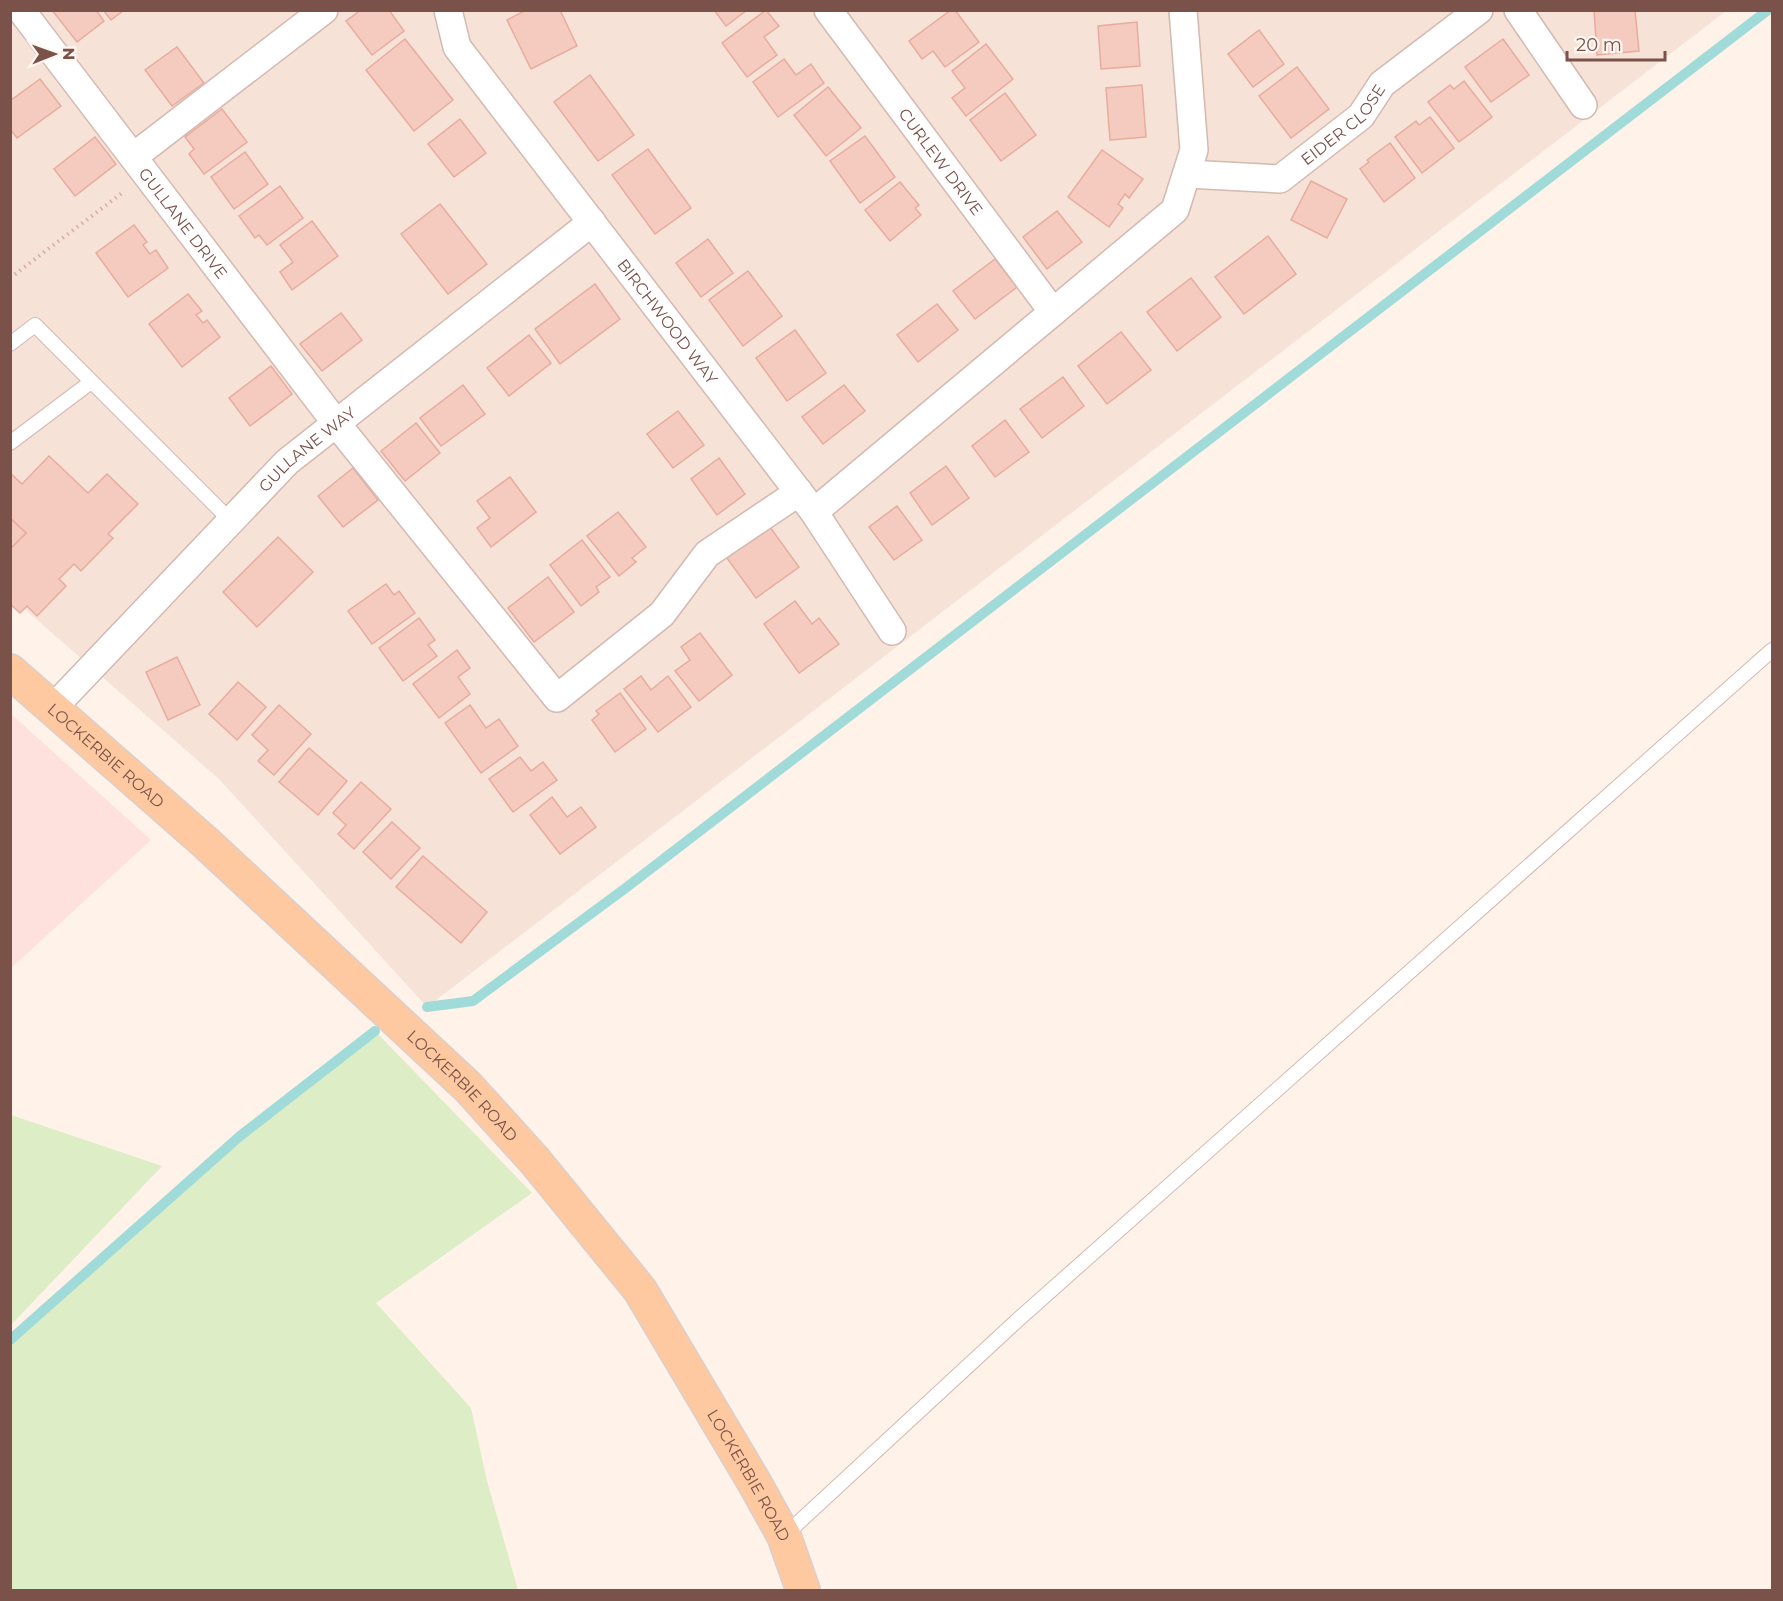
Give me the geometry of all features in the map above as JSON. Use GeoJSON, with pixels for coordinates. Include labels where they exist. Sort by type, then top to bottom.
{"type":"FeatureCollection","features":[{"type":"Feature","properties":{"kind":"main road","name":"LOCKERBIE ROAD"},"geometry":{"type":"LineString","coordinates":[[10,671],[206,843],[468,1087],[535,1161],[640,1290],[754,1482],[783,1536],[803,1590]]}},
{"type":"Feature","properties":{"kind":"street"},"geometry":{"type":"LineString","coordinates":[[21,10],[140,166]]}},
{"type":"Feature","properties":{"kind":"street","name":"GULLANE DRIVE"},"geometry":{"type":"LineString","coordinates":[[324,10],[140,166],[336,423],[556,698],[662,614],[707,554],[806,502]]}},
{"type":"Feature","properties":{"kind":"street","name":"BIRCHWOOD WAY"},"geometry":{"type":"LineString","coordinates":[[447,10],[457,47],[806,502],[892,631]]}},
{"type":"Feature","properties":{"kind":"street","name":"CURLEW DRIVE"},"geometry":{"type":"LineString","coordinates":[[828,10],[1053,312]]}},
{"type":"Feature","properties":{"kind":"street"},"geometry":{"type":"LineString","coordinates":[[806,502],[1053,312],[1175,210],[1194,150],[1183,10]]}},
{"type":"Feature","properties":{"kind":"street","name":"EIDER CLOSE"},"geometry":{"type":"LineString","coordinates":[[1187,174],[1280,180],[1361,116],[1382,84],[1479,10]]}},
{"type":"Feature","properties":{"kind":"street"},"geometry":{"type":"LineString","coordinates":[[1518,10],[1583,105]]}},
{"type":"Feature","properties":{"kind":"street","name":"GULLANE WAY"},"geometry":{"type":"LineString","coordinates":[[53,708],[287,462],[592,222]]}},
{"type":"Feature","properties":{"kind":"lane"},"geometry":{"type":"LineString","coordinates":[[10,344],[35,325],[231,520]]}},
{"type":"Feature","properties":{"kind":"lane"},"geometry":{"type":"LineString","coordinates":[[10,443],[92,382]]}},
{"type":"Feature","properties":{"kind":"lane"},"geometry":{"type":"LineString","coordinates":[[783,1536],[1022,1317],[1773,650]]}},
{"type":"Feature","properties":{"kind":"path"},"geometry":{"type":"LineString","coordinates":[[10,278],[140,166]]}},
{"type":"Feature","properties":{"kind":"shaded area"},"geometry":{"type":"Polygon","coordinates":[[[11,11],[1726,11],[427,1007],[220,780],[11,597],[11,11]]]}},
{"type":"Feature","properties":{"kind":"shaded area"},"geometry":{"type":"Polygon","coordinates":[[[10,713],[151,840],[11,968],[10,968],[10,713]]]}},
{"type":"Feature","properties":{"kind":"green space"},"geometry":{"type":"Polygon","coordinates":[[[375,1031],[532,1193],[376,1303],[471,1408],[487,1481],[518,1590],[11,1590],[11,1340],[240,1136],[375,1031]]]}},
{"type":"Feature","properties":{"kind":"green space"},"geometry":{"type":"Polygon","coordinates":[[[10,1115],[162,1166],[11,1325],[10,1115]]]}},
{"type":"Feature","properties":{"kind":"building"},"geometry":{"type":"Polygon","coordinates":[[[52,10],[96,10],[104,21],[77,42],[52,10]]]}},
{"type":"Feature","properties":{"kind":"building"},"geometry":{"type":"Polygon","coordinates":[[[103,10],[124,10],[111,20],[103,10]]]}},
{"type":"Feature","properties":{"kind":"building"},"geometry":{"type":"Polygon","coordinates":[[[361,10],[389,10],[404,31],[372,55],[346,21],[361,10]]]}},
{"type":"Feature","properties":{"kind":"building"},"geometry":{"type":"Polygon","coordinates":[[[526,10],[560,10],[577,46],[531,69],[507,20],[526,10]]]}},
{"type":"Feature","properties":{"kind":"building"},"geometry":{"type":"Polygon","coordinates":[[[714,10],[747,10],[726,26],[714,10]]]}},
{"type":"Feature","properties":{"kind":"building"},"geometry":{"type":"Polygon","coordinates":[[[766,10],[779,26],[764,37],[777,55],[747,77],[722,43],[766,10]]]}},
{"type":"Feature","properties":{"kind":"building"},"geometry":{"type":"Polygon","coordinates":[[[951,10],[955,10],[979,42],[945,67],[933,51],[922,59],[909,41],[951,10]]]}},
{"type":"Feature","properties":{"kind":"building"},"geometry":{"type":"Polygon","coordinates":[[[1594,10],[1635,10],[1639,51],[1597,55],[1594,10]]]}},
{"type":"Feature","properties":{"kind":"building"},"geometry":{"type":"Polygon","coordinates":[[[1137,22],[1140,66],[1101,69],[1098,26],[1137,22]]]}},
{"type":"Feature","properties":{"kind":"building"},"geometry":{"type":"Polygon","coordinates":[[[1259,30],[1284,64],[1253,87],[1228,54],[1259,30]]]}},
{"type":"Feature","properties":{"kind":"building"},"geometry":{"type":"Polygon","coordinates":[[[405,39],[453,100],[414,131],[366,70],[405,39]]]}},
{"type":"Feature","properties":{"kind":"building"},"geometry":{"type":"Polygon","coordinates":[[[1503,39],[1529,75],[1491,102],[1465,67],[1503,39]]]}},
{"type":"Feature","properties":{"kind":"building"},"geometry":{"type":"Polygon","coordinates":[[[986,44],[1013,79],[966,116],[952,98],[965,88],[952,71],[986,44]]]}},
{"type":"Feature","properties":{"kind":"building"},"geometry":{"type":"Polygon","coordinates":[[[177,47],[204,83],[172,106],[145,70],[177,47]]]}},
{"type":"Feature","properties":{"kind":"building"},"geometry":{"type":"Polygon","coordinates":[[[784,59],[796,75],[811,64],[824,83],[778,117],[753,82],[784,59]]]}},
{"type":"Feature","properties":{"kind":"building"},"geometry":{"type":"Polygon","coordinates":[[[1297,67],[1329,109],[1291,138],[1259,96],[1297,67]]]}},
{"type":"Feature","properties":{"kind":"building"},"geometry":{"type":"Polygon","coordinates":[[[590,75],[634,135],[598,161],[554,102],[590,75]]]}},
{"type":"Feature","properties":{"kind":"building"},"geometry":{"type":"Polygon","coordinates":[[[40,79],[61,106],[17,138],[10,129],[10,101],[40,79]]]}},
{"type":"Feature","properties":{"kind":"building"},"geometry":{"type":"Polygon","coordinates":[[[1464,81],[1492,117],[1459,142],[1428,102],[1450,85],[1454,89],[1464,81]]]}},
{"type":"Feature","properties":{"kind":"building"},"geometry":{"type":"Polygon","coordinates":[[[1142,85],[1146,137],[1110,140],[1106,88],[1142,85]]]}},
{"type":"Feature","properties":{"kind":"building"},"geometry":{"type":"Polygon","coordinates":[[[828,87],[861,128],[826,156],[794,115],[828,87]]]}},
{"type":"Feature","properties":{"kind":"building"},"geometry":{"type":"Polygon","coordinates":[[[1005,93],[1036,135],[1001,161],[970,120],[1005,93]]]}},
{"type":"Feature","properties":{"kind":"building"},"geometry":{"type":"Polygon","coordinates":[[[222,109],[247,142],[204,174],[189,154],[194,149],[185,137],[222,109]]]}},
{"type":"Feature","properties":{"kind":"building"},"geometry":{"type":"Polygon","coordinates":[[[1430,117],[1454,148],[1422,173],[1395,137],[1416,121],[1419,125],[1430,117]]]}},
{"type":"Feature","properties":{"kind":"building"},"geometry":{"type":"Polygon","coordinates":[[[460,119],[486,153],[454,177],[428,144],[460,119]]]}},
{"type":"Feature","properties":{"kind":"building"},"geometry":{"type":"Polygon","coordinates":[[[865,136],[895,177],[860,203],[830,161],[865,136]]]}},
{"type":"Feature","properties":{"kind":"building"},"geometry":{"type":"Polygon","coordinates":[[[95,137],[116,164],[75,196],[54,169],[95,137]]]}},
{"type":"Feature","properties":{"kind":"building"},"geometry":{"type":"Polygon","coordinates":[[[1390,143],[1415,178],[1384,202],[1360,169],[1369,162],[1367,160],[1390,143]]]}},
{"type":"Feature","properties":{"kind":"building"},"geometry":{"type":"Polygon","coordinates":[[[648,149],[691,208],[655,234],[612,175],[648,149]]]}},
{"type":"Feature","properties":{"kind":"building"},"geometry":{"type":"Polygon","coordinates":[[[1102,150],[1143,179],[1129,198],[1125,194],[1118,204],[1123,208],[1109,227],[1068,197],[1102,150]]]}},
{"type":"Feature","properties":{"kind":"building"},"geometry":{"type":"Polygon","coordinates":[[[245,152],[268,184],[234,209],[211,177],[245,152]]]}},
{"type":"Feature","properties":{"kind":"building"},"geometry":{"type":"Polygon","coordinates":[[[1311,181],[1347,199],[1327,238],[1291,220],[1311,181]]]}},
{"type":"Feature","properties":{"kind":"building"},"geometry":{"type":"Polygon","coordinates":[[[900,182],[919,205],[915,208],[921,215],[890,241],[865,210],[900,182]]]}},
{"type":"Feature","properties":{"kind":"building"},"geometry":{"type":"Polygon","coordinates":[[[280,186],[303,218],[267,245],[259,235],[255,238],[239,216],[280,186]]]}},
{"type":"Feature","properties":{"kind":"building"},"geometry":{"type":"Polygon","coordinates":[[[440,204],[487,264],[448,294],[401,234],[440,204]]]}},
{"type":"Feature","properties":{"kind":"building"},"geometry":{"type":"Polygon","coordinates":[[[1057,211],[1082,242],[1047,269],[1023,237],[1057,211]]]}},
{"type":"Feature","properties":{"kind":"building"},"geometry":{"type":"Polygon","coordinates":[[[312,221],[338,256],[292,290],[280,272],[293,262],[280,245],[312,221]]]}},
{"type":"Feature","properties":{"kind":"building"},"geometry":{"type":"Polygon","coordinates":[[[134,225],[147,242],[143,245],[150,254],[156,250],[168,268],[128,297],[96,253],[134,225]]]}},
{"type":"Feature","properties":{"kind":"building"},"geometry":{"type":"Polygon","coordinates":[[[1268,236],[1296,274],[1244,314],[1215,277],[1268,236]]]}},
{"type":"Feature","properties":{"kind":"building"},"geometry":{"type":"Polygon","coordinates":[[[708,239],[733,273],[701,297],[676,263],[708,239]]]}},
{"type":"Feature","properties":{"kind":"building"},"geometry":{"type":"Polygon","coordinates":[[[995,259],[1017,287],[975,319],[953,291],[995,259]]]}},
{"type":"Feature","properties":{"kind":"building"},"geometry":{"type":"Polygon","coordinates":[[[748,271],[782,316],[743,346],[709,300],[748,271]]]}},
{"type":"Feature","properties":{"kind":"building"},"geometry":{"type":"Polygon","coordinates":[[[1191,278],[1221,317],[1177,351],[1147,312],[1191,278]]]}},
{"type":"Feature","properties":{"kind":"building"},"geometry":{"type":"Polygon","coordinates":[[[595,284],[620,319],[560,364],[535,329],[595,284]]]}},
{"type":"Feature","properties":{"kind":"building"},"geometry":{"type":"Polygon","coordinates":[[[188,294],[202,311],[196,315],[203,323],[207,320],[220,337],[182,367],[149,324],[188,294]]]}},
{"type":"Feature","properties":{"kind":"building"},"geometry":{"type":"Polygon","coordinates":[[[937,304],[958,330],[918,362],[897,335],[937,304]]]}},
{"type":"Feature","properties":{"kind":"building"},"geometry":{"type":"Polygon","coordinates":[[[341,313],[362,340],[322,371],[300,344],[341,313]]]}},
{"type":"Feature","properties":{"kind":"building"},"geometry":{"type":"Polygon","coordinates":[[[795,330],[826,373],[787,401],[756,358],[795,330]]]}},
{"type":"Feature","properties":{"kind":"building"},"geometry":{"type":"Polygon","coordinates":[[[1121,332],[1151,370],[1107,404],[1078,366],[1121,332]]]}},
{"type":"Feature","properties":{"kind":"building"},"geometry":{"type":"Polygon","coordinates":[[[529,335],[551,363],[509,396],[487,368],[529,335]]]}},
{"type":"Feature","properties":{"kind":"building"},"geometry":{"type":"Polygon","coordinates":[[[271,366],[292,394],[250,426],[229,398],[271,366]]]}},
{"type":"Feature","properties":{"kind":"building"},"geometry":{"type":"Polygon","coordinates":[[[1063,377],[1084,406],[1042,438],[1020,409],[1063,377]]]}},
{"type":"Feature","properties":{"kind":"building"},"geometry":{"type":"Polygon","coordinates":[[[463,385],[485,414],[441,446],[420,418],[463,385]]]}},
{"type":"Feature","properties":{"kind":"building"},"geometry":{"type":"Polygon","coordinates":[[[844,385],[865,411],[823,444],[802,417],[844,385]]]}},
{"type":"Feature","properties":{"kind":"building"},"geometry":{"type":"Polygon","coordinates":[[[678,411],[704,445],[673,468],[647,434],[678,411]]]}},
{"type":"Feature","properties":{"kind":"building"},"geometry":{"type":"Polygon","coordinates":[[[1005,420],[1029,452],[995,477],[972,446],[1005,420]]]}},
{"type":"Feature","properties":{"kind":"building"},"geometry":{"type":"Polygon","coordinates":[[[416,423],[440,453],[405,481],[381,451],[416,423]]]}},
{"type":"Feature","properties":{"kind":"building"},"geometry":{"type":"Polygon","coordinates":[[[49,456],[88,493],[107,474],[138,504],[108,534],[113,538],[81,571],[74,564],[59,579],[66,586],[37,616],[27,606],[20,613],[10,604],[10,549],[26,533],[10,518],[10,473],[22,484],[49,456]]]}},
{"type":"Feature","properties":{"kind":"building"},"geometry":{"type":"Polygon","coordinates":[[[719,458],[745,494],[717,515],[691,479],[719,458]]]}},
{"type":"Feature","properties":{"kind":"building"},"geometry":{"type":"Polygon","coordinates":[[[946,466],[969,498],[932,525],[910,493],[946,466]]]}},
{"type":"Feature","properties":{"kind":"building"},"geometry":{"type":"Polygon","coordinates":[[[353,468],[378,500],[343,527],[318,496],[353,468]]]}},
{"type":"Feature","properties":{"kind":"building"},"geometry":{"type":"Polygon","coordinates":[[[510,477],[536,512],[491,547],[477,528],[490,518],[477,501],[510,477]]]}},
{"type":"Feature","properties":{"kind":"building"},"geometry":{"type":"Polygon","coordinates":[[[897,506],[922,540],[894,560],[869,527],[897,506]]]}},
{"type":"Feature","properties":{"kind":"building"},"geometry":{"type":"Polygon","coordinates":[[[618,512],[646,547],[632,558],[636,562],[619,576],[587,536],[618,512]]]}},
{"type":"Feature","properties":{"kind":"building"},"geometry":{"type":"Polygon","coordinates":[[[10,518],[26,533],[10,549],[10,518]]]}},
{"type":"Feature","properties":{"kind":"building"},"geometry":{"type":"Polygon","coordinates":[[[767,523],[799,567],[756,598],[724,554],[767,523]]]}},
{"type":"Feature","properties":{"kind":"building"},"geometry":{"type":"Polygon","coordinates":[[[278,537],[313,572],[257,627],[223,592],[278,537]]]}},
{"type":"Feature","properties":{"kind":"building"},"geometry":{"type":"Polygon","coordinates":[[[582,540],[610,577],[596,587],[599,592],[581,606],[550,565],[582,540]]]}},
{"type":"Feature","properties":{"kind":"building"},"geometry":{"type":"Polygon","coordinates":[[[548,577],[574,612],[534,642],[508,608],[548,577]]]}},
{"type":"Feature","properties":{"kind":"building"},"geometry":{"type":"Polygon","coordinates":[[[386,584],[394,595],[399,591],[415,613],[372,644],[348,611],[386,584]]]}},
{"type":"Feature","properties":{"kind":"building"},"geometry":{"type":"Polygon","coordinates":[[[795,601],[812,624],[819,618],[839,644],[799,673],[764,624],[795,601]]]}},
{"type":"Feature","properties":{"kind":"building"},"geometry":{"type":"Polygon","coordinates":[[[419,618],[435,640],[428,645],[437,656],[403,681],[379,648],[419,618]]]}},
{"type":"Feature","properties":{"kind":"building"},"geometry":{"type":"Polygon","coordinates":[[[700,633],[732,675],[699,701],[675,671],[690,660],[681,647],[700,633]]]}},
{"type":"Feature","properties":{"kind":"building"},"geometry":{"type":"Polygon","coordinates":[[[457,650],[470,668],[458,677],[470,694],[439,718],[413,684],[457,650]]]}},
{"type":"Feature","properties":{"kind":"building"},"geometry":{"type":"Polygon","coordinates":[[[177,657],[200,705],[168,720],[146,672],[177,657]]]}},
{"type":"Feature","properties":{"kind":"building"},"geometry":{"type":"Polygon","coordinates":[[[641,676],[651,690],[668,676],[691,707],[658,732],[624,689],[641,676]]]}},
{"type":"Feature","properties":{"kind":"building"},"geometry":{"type":"Polygon","coordinates":[[[238,682],[266,707],[237,740],[209,714],[238,682]]]}},
{"type":"Feature","properties":{"kind":"building"},"geometry":{"type":"Polygon","coordinates":[[[620,693],[646,729],[615,752],[592,720],[599,714],[596,711],[620,693]]]}},
{"type":"Feature","properties":{"kind":"building"},"geometry":{"type":"Polygon","coordinates":[[[279,705],[311,734],[274,775],[258,761],[268,750],[252,735],[279,705]]]}},
{"type":"Feature","properties":{"kind":"building"},"geometry":{"type":"Polygon","coordinates":[[[470,705],[486,728],[499,719],[518,746],[481,773],[445,723],[470,705]]]}},
{"type":"Feature","properties":{"kind":"building"},"geometry":{"type":"Polygon","coordinates":[[[309,748],[347,781],[318,815],[279,782],[309,748]]]}},
{"type":"Feature","properties":{"kind":"building"},"geometry":{"type":"Polygon","coordinates":[[[520,757],[531,771],[543,762],[557,780],[513,812],[489,779],[520,757]]]}},
{"type":"Feature","properties":{"kind":"building"},"geometry":{"type":"Polygon","coordinates":[[[361,782],[391,809],[354,849],[338,834],[346,825],[333,813],[361,782]]]}},
{"type":"Feature","properties":{"kind":"building"},"geometry":{"type":"Polygon","coordinates":[[[552,797],[567,817],[581,807],[596,827],[560,854],[530,815],[552,797]]]}},
{"type":"Feature","properties":{"kind":"building"},"geometry":{"type":"Polygon","coordinates":[[[392,822],[420,848],[391,879],[363,852],[392,822]]]}},
{"type":"Feature","properties":{"kind":"building"},"geometry":{"type":"Polygon","coordinates":[[[423,856],[487,912],[461,943],[396,887],[423,856]]]}},
{"type":"Feature","properties":{"kind":"waterway"},"geometry":{"type":"LineString","coordinates":[[427,1007],[473,1001],[627,887],[1768,10]]}},
{"type":"Feature","properties":{"kind":"waterway"},"geometry":{"type":"LineString","coordinates":[[10,1340],[240,1136],[375,1031]]}}]}
